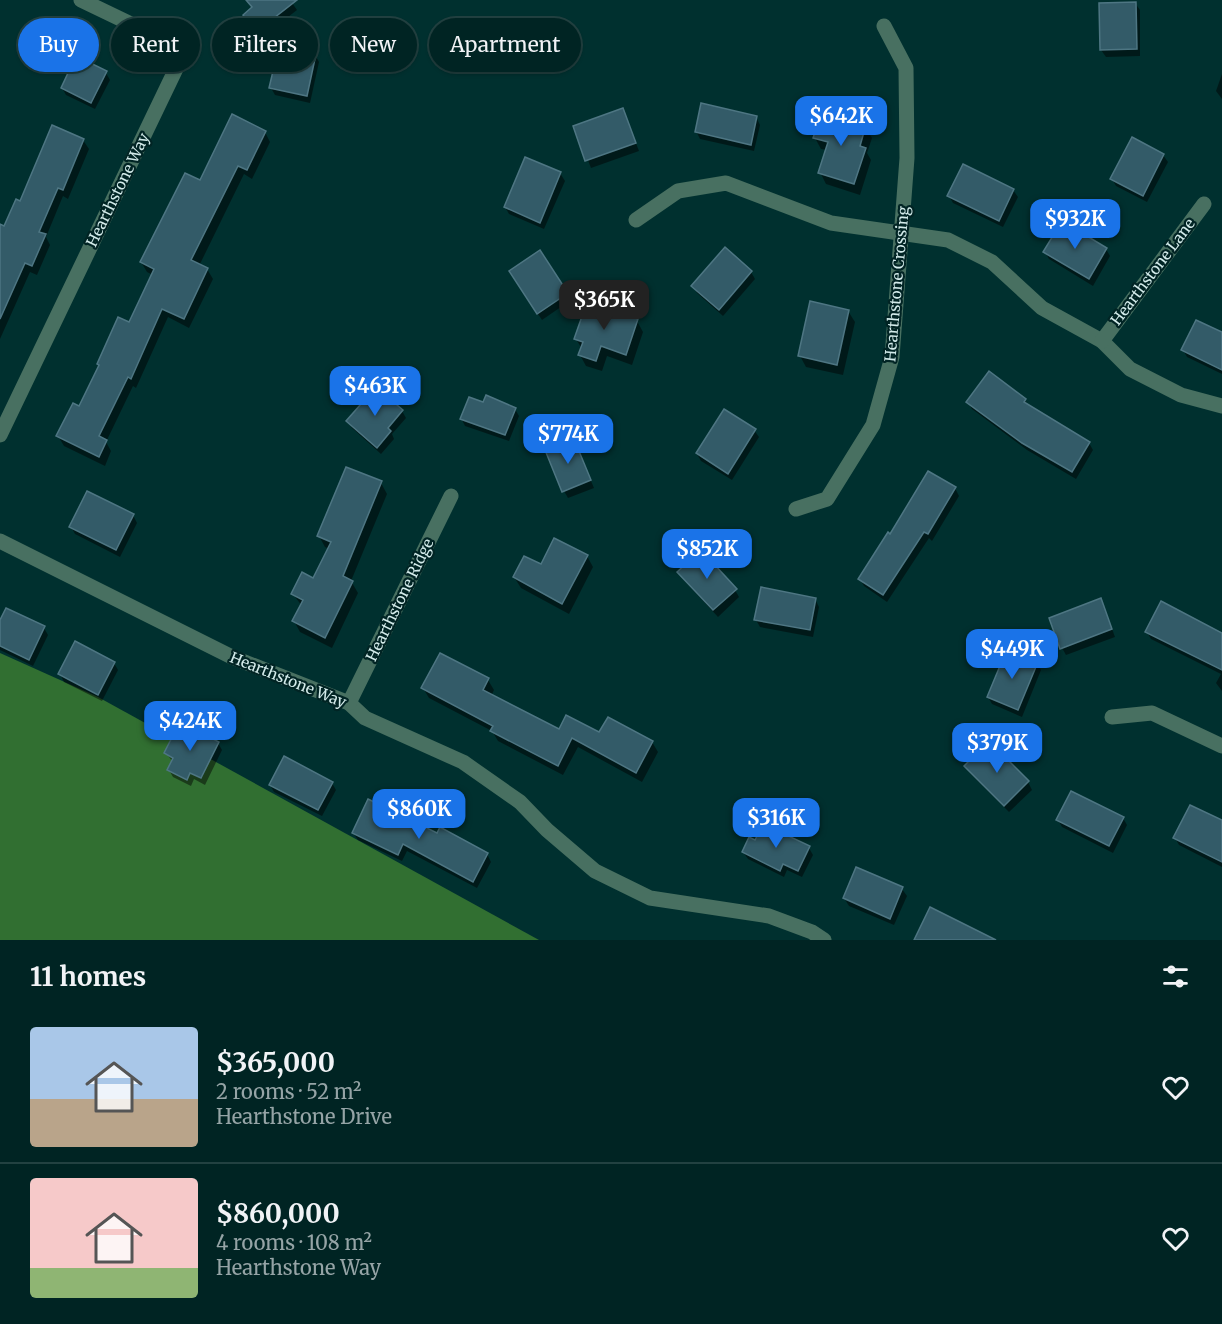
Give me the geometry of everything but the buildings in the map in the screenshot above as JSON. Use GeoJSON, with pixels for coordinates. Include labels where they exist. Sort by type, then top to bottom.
{"type":"FeatureCollection","features":[{"type":"Feature","properties":{"kind":"street","name":"Hearthstone Way"},"geometry":{"type":"LineString","coordinates":[[0,435],[185,50],[81,0]]}},
{"type":"Feature","properties":{"kind":"street","name":"Hearthstone Crossing"},"geometry":{"type":"LineString","coordinates":[[796,509],[827,499],[873,425],[892,357],[907,158],[906,68],[884,26]]}},
{"type":"Feature","properties":{"kind":"street"},"geometry":{"type":"LineString","coordinates":[[636,220],[678,192],[726,183],[831,223],[948,240],[992,262],[1042,308],[1102,341],[1130,369],[1181,395],[1222,406]]}},
{"type":"Feature","properties":{"kind":"street","name":"Hearthstone Lane"},"geometry":{"type":"LineString","coordinates":[[1102,341],[1204,204]]}},
{"type":"Feature","properties":{"kind":"street","name":"Hearthstone Ridge"},"geometry":{"type":"LineString","coordinates":[[348,703],[451,496]]}},
{"type":"Feature","properties":{"kind":"street","name":"Hearthstone Way"},"geometry":{"type":"LineString","coordinates":[[0,541],[232,657],[348,703],[365,718],[463,762],[520,802],[547,830],[595,871],[641,894],[651,898],[769,916],[812,932],[824,940]]}},
{"type":"Feature","properties":{"kind":"street"},"geometry":{"type":"LineString","coordinates":[[1112,717],[1152,713],[1222,746]]}},
{"type":"Feature","properties":{"kind":"green space"},"geometry":{"type":"Polygon","coordinates":[[[0,653],[98,697],[539,940],[0,940],[0,653]]]}}]}
